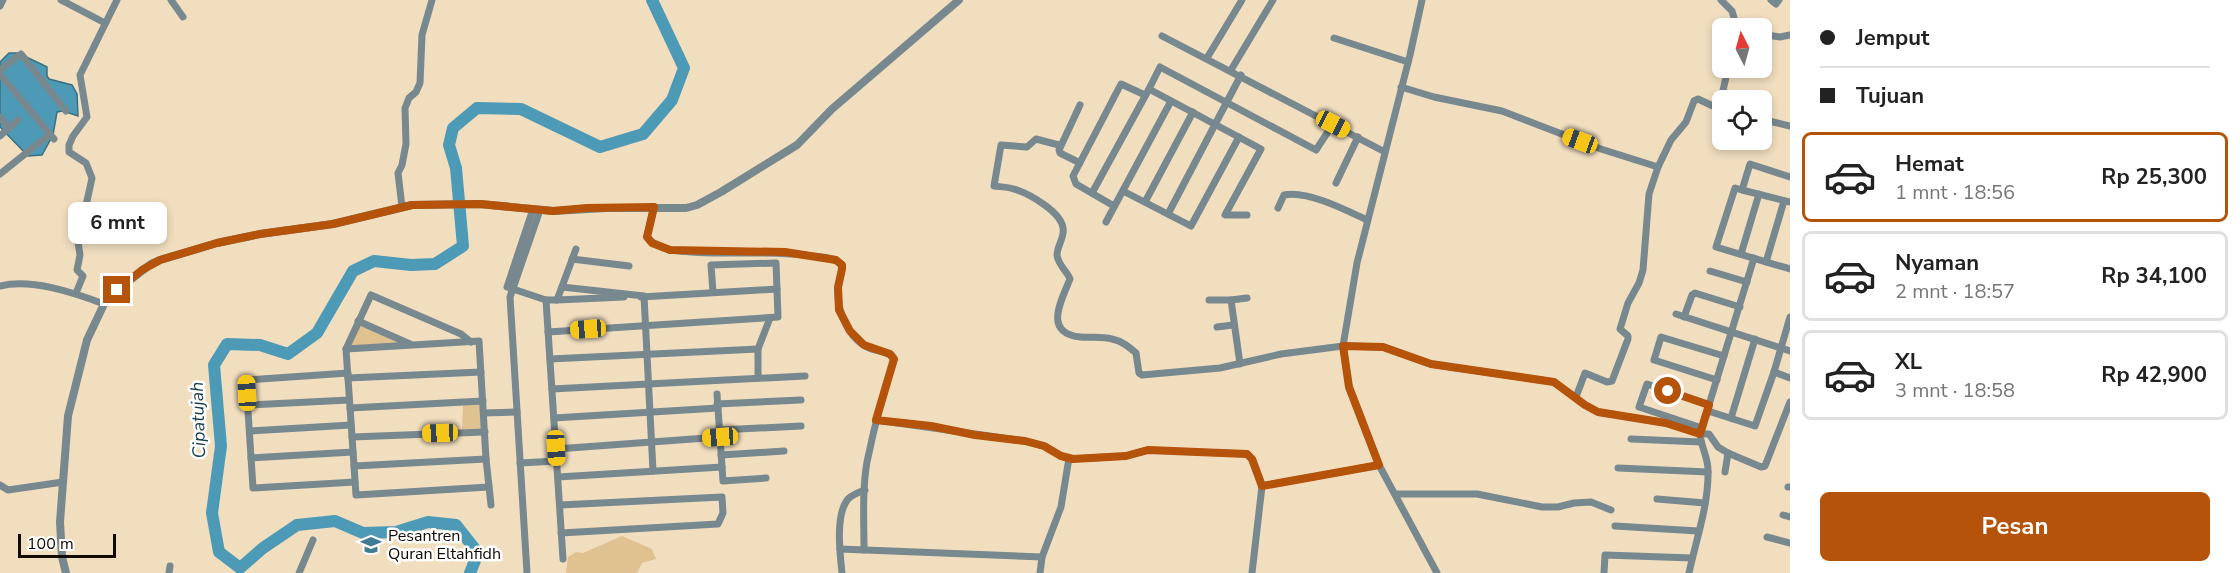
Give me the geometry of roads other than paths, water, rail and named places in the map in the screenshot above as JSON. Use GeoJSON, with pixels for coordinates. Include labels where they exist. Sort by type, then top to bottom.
{"type":"FeatureCollection","features":[{"type":"Feature","properties":{"kind":"street"},"geometry":{"type":"LineString","coordinates":[[0,6],[3,0]]}},
{"type":"Feature","properties":{"kind":"street"},"geometry":{"type":"LineString","coordinates":[[61,0],[105,24]]}},
{"type":"Feature","properties":{"kind":"street"},"geometry":{"type":"LineString","coordinates":[[76,293],[83,276],[77,270],[80,255],[76,229],[92,178],[86,164],[69,152],[69,145],[87,117],[80,75],[117,0]]}},
{"type":"Feature","properties":{"kind":"street"},"geometry":{"type":"LineString","coordinates":[[171,0],[183,16]]}},
{"type":"Feature","properties":{"kind":"street"},"geometry":{"type":"LineString","coordinates":[[402,207],[398,172],[402,165],[406,144],[405,108],[420,83],[422,35],[432,0]]}},
{"type":"Feature","properties":{"kind":"street"},"geometry":{"type":"LineString","coordinates":[[66,573],[62,557],[60,522],[68,416],[74,391],[87,340],[104,304],[142,270],[160,260],[217,243],[260,234],[333,224],[402,207],[480,204],[567,211],[587,208],[697,206],[797,146],[832,109],[959,0]]}},
{"type":"Feature","properties":{"kind":"street"},"geometry":{"type":"LineString","coordinates":[[1207,58],[1242,0]]}},
{"type":"Feature","properties":{"kind":"street"},"geometry":{"type":"LineString","coordinates":[[1231,70],[1273,0]]}},
{"type":"Feature","properties":{"kind":"street"},"geometry":{"type":"LineString","coordinates":[[1422,0],[1367,220],[1348,307],[1343,346],[1349,387],[1379,465],[1437,573]]}},
{"type":"Feature","properties":{"kind":"street"},"geometry":{"type":"LineString","coordinates":[[1721,0],[1732,11],[1734,18]]}},
{"type":"Feature","properties":{"kind":"street"},"geometry":{"type":"LineString","coordinates":[[1771,0],[1776,4],[1779,0]]}},
{"type":"Feature","properties":{"kind":"street"},"geometry":{"type":"LineString","coordinates":[[1772,36],[1790,35]]}},
{"type":"Feature","properties":{"kind":"street"},"geometry":{"type":"LineString","coordinates":[[1162,36],[1241,75],[1385,152]]}},
{"type":"Feature","properties":{"kind":"street"},"geometry":{"type":"LineString","coordinates":[[1335,38],[1408,62]]}},
{"type":"Feature","properties":{"kind":"street"},"geometry":{"type":"LineString","coordinates":[[51,135],[0,72],[21,54],[66,111]]}},
{"type":"Feature","properties":{"kind":"street"},"geometry":{"type":"LineString","coordinates":[[1092,193],[1160,67],[1316,150],[1333,124]]}},
{"type":"Feature","properties":{"kind":"street"},"geometry":{"type":"LineString","coordinates":[[1168,214],[1241,75]]}},
{"type":"Feature","properties":{"kind":"street"},"geometry":{"type":"LineString","coordinates":[[1114,206],[1076,184],[1073,176],[1121,84],[1171,101],[1261,149],[1225,215],[1247,215]]}},
{"type":"Feature","properties":{"kind":"street"},"geometry":{"type":"LineString","coordinates":[[1401,87],[1434,97],[1502,111],[1601,149],[1658,167]]}},
{"type":"Feature","properties":{"kind":"street"},"geometry":{"type":"LineString","coordinates":[[1576,397],[1585,373],[1607,382],[1612,381],[1628,339],[1628,336],[1620,329],[1644,266],[1649,194],[1658,167],[1671,140],[1686,122],[1694,101],[1698,99],[1712,106]]}},
{"type":"Feature","properties":{"kind":"street"},"geometry":{"type":"LineString","coordinates":[[1106,222],[1171,101]]}},
{"type":"Feature","properties":{"kind":"street"},"geometry":{"type":"LineString","coordinates":[[1080,105],[1059,145],[1060,153],[1080,163]]}},
{"type":"Feature","properties":{"kind":"street"},"geometry":{"type":"LineString","coordinates":[[1145,202],[1193,112]]}},
{"type":"Feature","properties":{"kind":"street"},"geometry":{"type":"LineString","coordinates":[[0,117],[9,128]]}},
{"type":"Feature","properties":{"kind":"street"},"geometry":{"type":"LineString","coordinates":[[0,136],[18,120]]}},
{"type":"Feature","properties":{"kind":"street"},"geometry":{"type":"LineString","coordinates":[[1772,122],[1790,126]]}},
{"type":"Feature","properties":{"kind":"street"},"geometry":{"type":"LineString","coordinates":[[0,169],[51,135]]}},
{"type":"Feature","properties":{"kind":"street"},"geometry":{"type":"LineString","coordinates":[[0,174],[51,135]]}},
{"type":"Feature","properties":{"kind":"street"},"geometry":{"type":"LineString","coordinates":[[1123,191],[1191,226],[1239,137]]}},
{"type":"Feature","properties":{"kind":"street"},"geometry":{"type":"LineString","coordinates":[[1336,183],[1358,137]]}},
{"type":"Feature","properties":{"kind":"street"},"geometry":{"type":"LineString","coordinates":[[1059,145],[1036,139],[1027,147],[1000,145],[994,186],[1016,189],[1027,194],[1042,203],[1059,218],[1063,225],[1064,233],[1057,254],[1070,279],[1056,320],[1058,328],[1062,332],[1078,337],[1110,338],[1127,345],[1136,353],[1139,373],[1142,375],[1220,368],[1281,354],[1343,346],[1383,347],[1431,364],[1548,380],[1560,385],[1585,405],[1598,412],[1666,423],[1701,435]]}},
{"type":"Feature","properties":{"kind":"street"},"geometry":{"type":"LineString","coordinates":[[1742,189],[1750,164],[1790,177]]}},
{"type":"Feature","properties":{"kind":"street"},"geometry":{"type":"LineString","coordinates":[[1766,262],[1787,202],[1735,188],[1716,247],[1766,262],[1790,268]]}},
{"type":"Feature","properties":{"kind":"street"},"geometry":{"type":"LineString","coordinates":[[1278,208],[1284,195],[1294,194],[1321,201],[1367,220]]}},
{"type":"Feature","properties":{"kind":"street"},"geometry":{"type":"LineString","coordinates":[[1741,254],[1760,194]]}},
{"type":"Feature","properties":{"kind":"street"},"geometry":{"type":"LineString","coordinates":[[654,207],[647,237],[652,243],[670,250],[785,252],[832,259],[840,263],[842,269],[838,287],[839,310],[850,331],[864,345],[890,354],[894,359],[876,420],[868,461],[864,550]]}},
{"type":"Feature","properties":{"kind":"street"},"geometry":{"type":"LineString","coordinates":[[527,573],[510,297],[536,209]]}},
{"type":"Feature","properties":{"kind":"street"},"geometry":{"type":"LineString","coordinates":[[557,300],[576,249]]}},
{"type":"Feature","properties":{"kind":"street"},"geometry":{"type":"LineString","coordinates":[[1689,573],[1705,503],[1708,472],[1707,454],[1701,435],[1754,258]]}},
{"type":"Feature","properties":{"kind":"street"},"geometry":{"type":"LineString","coordinates":[[572,259],[629,266]]}},
{"type":"Feature","properties":{"kind":"street"},"geometry":{"type":"LineString","coordinates":[[549,332],[778,317],[776,263],[711,265],[713,292]]}},
{"type":"Feature","properties":{"kind":"street"},"geometry":{"type":"LineString","coordinates":[[1710,271],[1747,282]]}},
{"type":"Feature","properties":{"kind":"street"},"geometry":{"type":"LineString","coordinates":[[0,286],[26,284],[76,293],[104,304]]}},
{"type":"Feature","properties":{"kind":"street"},"geometry":{"type":"LineString","coordinates":[[562,286],[644,296]]}},
{"type":"Feature","properties":{"kind":"street"},"geometry":{"type":"LineString","coordinates":[[513,289],[546,300],[777,289]]}},
{"type":"Feature","properties":{"kind":"street"},"geometry":{"type":"LineString","coordinates":[[1684,317],[1692,295],[1695,293],[1740,307]]}},
{"type":"Feature","properties":{"kind":"street"},"geometry":{"type":"LineString","coordinates":[[471,342],[461,334],[371,295],[346,349],[356,495],[489,487]]}},
{"type":"Feature","properties":{"kind":"street"},"geometry":{"type":"LineString","coordinates":[[644,296],[653,471]]}},
{"type":"Feature","properties":{"kind":"street"},"geometry":{"type":"LineString","coordinates":[[1209,300],[1247,298]]}},
{"type":"Feature","properties":{"kind":"street"},"geometry":{"type":"LineString","coordinates":[[546,300],[563,559]]}},
{"type":"Feature","properties":{"kind":"street"},"geometry":{"type":"LineString","coordinates":[[1231,300],[1240,364]]}},
{"type":"Feature","properties":{"kind":"street"},"geometry":{"type":"LineString","coordinates":[[1676,314],[1790,351]]}},
{"type":"Feature","properties":{"kind":"street"},"geometry":{"type":"LineString","coordinates":[[758,378],[758,349],[770,318]]}},
{"type":"Feature","properties":{"kind":"street"},"geometry":{"type":"LineString","coordinates":[[358,321],[412,345]]}},
{"type":"Feature","properties":{"kind":"street"},"geometry":{"type":"LineString","coordinates":[[1701,435],[1639,407],[1647,384],[1755,426],[1789,321]]}},
{"type":"Feature","properties":{"kind":"street"},"geometry":{"type":"LineString","coordinates":[[1217,327],[1233,325]]}},
{"type":"Feature","properties":{"kind":"street"},"geometry":{"type":"LineString","coordinates":[[1717,380],[1654,360],[1661,337],[1724,356]]}},
{"type":"Feature","properties":{"kind":"street"},"geometry":{"type":"LineString","coordinates":[[1731,418],[1755,339]]}},
{"type":"Feature","properties":{"kind":"street"},"geometry":{"type":"LineString","coordinates":[[346,349],[479,341],[491,506]]}},
{"type":"Feature","properties":{"kind":"street"},"geometry":{"type":"LineString","coordinates":[[550,359],[758,349]]}},
{"type":"Feature","properties":{"kind":"street"},"geometry":{"type":"LineString","coordinates":[[355,482],[253,488],[246,380],[481,372]]}},
{"type":"Feature","properties":{"kind":"street"},"geometry":{"type":"LineString","coordinates":[[1774,372],[1790,378]]}},
{"type":"Feature","properties":{"kind":"street"},"geometry":{"type":"LineString","coordinates":[[552,389],[805,376]]}},
{"type":"Feature","properties":{"kind":"street"},"geometry":{"type":"LineString","coordinates":[[717,394],[723,481],[766,478]]}},
{"type":"Feature","properties":{"kind":"street"},"geometry":{"type":"LineString","coordinates":[[554,418],[801,400]]}},
{"type":"Feature","properties":{"kind":"street"},"geometry":{"type":"LineString","coordinates":[[248,405],[483,401]]}},
{"type":"Feature","properties":{"kind":"street"},"geometry":{"type":"LineString","coordinates":[[1631,439],[1709,434],[1718,447],[1764,467],[1790,402]]}},
{"type":"Feature","properties":{"kind":"street"},"geometry":{"type":"LineString","coordinates":[[483,414],[517,412]]}},
{"type":"Feature","properties":{"kind":"street"},"geometry":{"type":"LineString","coordinates":[[876,420],[1025,441],[1044,446],[1069,458],[1126,456],[1148,450],[1247,454],[1252,459],[1262,486],[1252,573]]}},
{"type":"Feature","properties":{"kind":"street"},"geometry":{"type":"LineString","coordinates":[[250,431],[351,425]]}},
{"type":"Feature","properties":{"kind":"street"},"geometry":{"type":"LineString","coordinates":[[556,448],[651,442],[801,426]]}},
{"type":"Feature","properties":{"kind":"street"},"geometry":{"type":"LineString","coordinates":[[352,436],[484,432]]}},
{"type":"Feature","properties":{"kind":"street"},"geometry":{"type":"LineString","coordinates":[[721,455],[784,451]]}},
{"type":"Feature","properties":{"kind":"street"},"geometry":{"type":"LineString","coordinates":[[251,458],[353,452]]}},
{"type":"Feature","properties":{"kind":"street"},"geometry":{"type":"LineString","coordinates":[[1725,472],[1728,453]]}},
{"type":"Feature","properties":{"kind":"street"},"geometry":{"type":"LineString","coordinates":[[1040,573],[1041,557],[1061,507],[1069,458]]}},
{"type":"Feature","properties":{"kind":"street"},"geometry":{"type":"LineString","coordinates":[[354,466],[486,459]]}},
{"type":"Feature","properties":{"kind":"street"},"geometry":{"type":"LineString","coordinates":[[520,463],[557,461]]}},
{"type":"Feature","properties":{"kind":"street"},"geometry":{"type":"LineString","coordinates":[[1262,486],[1379,465]]}},
{"type":"Feature","properties":{"kind":"street"},"geometry":{"type":"LineString","coordinates":[[558,477],[722,467]]}},
{"type":"Feature","properties":{"kind":"street"},"geometry":{"type":"LineString","coordinates":[[1618,468],[1708,472]]}},
{"type":"Feature","properties":{"kind":"street"},"geometry":{"type":"LineString","coordinates":[[0,485],[8,490],[63,482]]}},
{"type":"Feature","properties":{"kind":"street"},"geometry":{"type":"LineString","coordinates":[[842,573],[840,521],[843,507],[853,495],[865,490]]}},
{"type":"Feature","properties":{"kind":"street"},"geometry":{"type":"LineString","coordinates":[[1395,494],[1477,494],[1542,507],[1591,502],[1611,510]]}},
{"type":"Feature","properties":{"kind":"street"},"geometry":{"type":"LineString","coordinates":[[560,506],[722,498],[723,513],[718,524],[561,533]]}},
{"type":"Feature","properties":{"kind":"street"},"geometry":{"type":"LineString","coordinates":[[1657,499],[1705,503]]}},
{"type":"Feature","properties":{"kind":"street"},"geometry":{"type":"LineString","coordinates":[[1615,526],[1698,531]]}},
{"type":"Feature","properties":{"kind":"street"},"geometry":{"type":"LineString","coordinates":[[1767,537],[1790,543]]}},
{"type":"Feature","properties":{"kind":"street"},"geometry":{"type":"LineString","coordinates":[[299,573],[314,540]]}},
{"type":"Feature","properties":{"kind":"street"},"geometry":{"type":"LineString","coordinates":[[840,549],[1041,557]]}},
{"type":"Feature","properties":{"kind":"street"},"geometry":{"type":"LineString","coordinates":[[1604,573],[1605,555],[1692,558]]}},
{"type":"Feature","properties":{"kind":"water"},"geometry":{"type":"Polygon","coordinates":[[[9,53],[18,53],[47,67],[49,79],[72,85],[77,94],[78,116],[63,111],[57,112],[53,135],[42,155],[28,156],[0,127],[0,62],[9,53]]]}},
{"type":"Feature","properties":{"kind":"waterway","name":"Cipatujah"},"geometry":{"type":"LineString","coordinates":[[470,573],[478,553],[456,525],[428,522],[396,532],[363,533],[335,521],[297,525],[263,548],[240,568],[219,552],[212,513],[221,446],[214,365],[227,344],[260,345],[288,354],[317,333],[353,271],[374,261],[411,265],[435,264],[463,246],[456,168],[449,145],[453,128],[477,108],[521,109],[600,147],[643,134],[672,100],[684,68],[652,0]]}},
{"type":"Feature","properties":{"kind":"place","name":"Pesantren Quran Eltahfidh"},"geometry":{"type":"Point","coordinates":[371,545]}}]}
